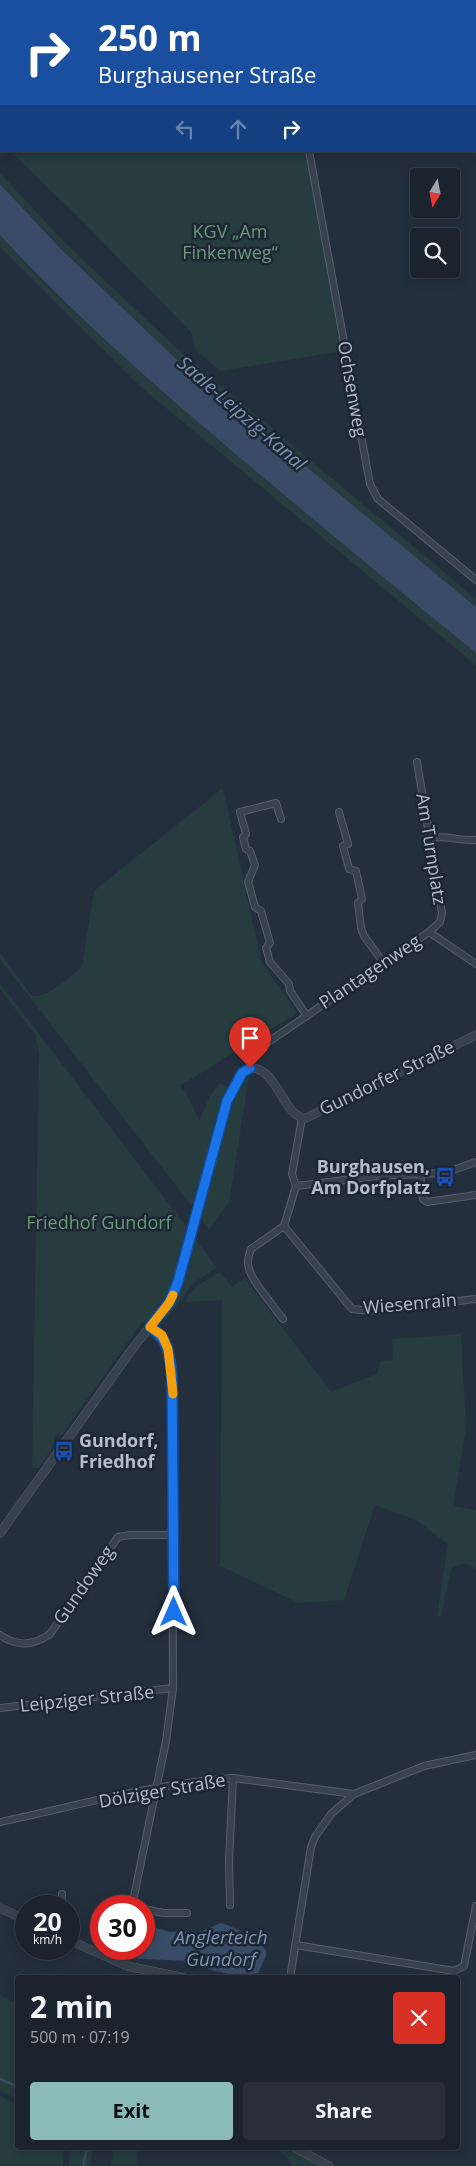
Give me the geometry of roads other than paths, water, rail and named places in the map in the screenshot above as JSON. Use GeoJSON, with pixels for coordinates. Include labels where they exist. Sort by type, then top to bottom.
{"type":"FeatureCollection","features":[{"type":"Feature","properties":{"kind":"street","name":"Ochsenweg"},"geometry":{"type":"LineString","coordinates":[[309,152],[370,484],[378,499],[476,580]]}},
{"type":"Feature","properties":{"kind":"street","name":"Am Turnplatz"},"geometry":{"type":"LineString","coordinates":[[416,762],[442,913],[440,922],[429,932]]}},
{"type":"Feature","properties":{"kind":"street"},"geometry":{"type":"LineString","coordinates":[[281,819],[276,803],[240,812],[246,834],[243,837],[246,849],[250,851],[255,865],[248,882],[255,907],[261,911],[270,944],[266,948],[270,962],[289,984],[290,992],[307,1016]]}},
{"type":"Feature","properties":{"kind":"street"},"geometry":{"type":"LineString","coordinates":[[339,812],[348,844],[343,846],[349,869],[356,871],[362,899],[358,903],[361,928],[364,936],[383,962]]}},
{"type":"Feature","properties":{"kind":"street"},"geometry":{"type":"LineString","coordinates":[[430,838],[441,837],[462,841],[476,840]]}},
{"type":"Feature","properties":{"kind":"street","name":"Plantagenweg"},"geometry":{"type":"LineString","coordinates":[[264,1044],[429,932],[476,964]]}},
{"type":"Feature","properties":{"kind":"street","name":"Gundorfer Straße"},"geometry":{"type":"LineString","coordinates":[[150,1327],[169,1303],[174,1292],[193,1230],[227,1101],[242,1073],[250,1068],[256,1068],[266,1075],[296,1115],[302,1118],[309,1117],[476,1035]]}},
{"type":"Feature","properties":{"kind":"street"},"geometry":{"type":"LineString","coordinates":[[283,1319],[249,1269],[249,1254],[252,1249],[284,1226],[296,1186],[292,1174],[302,1118]]}},
{"type":"Feature","properties":{"kind":"street"},"geometry":{"type":"LineString","coordinates":[[296,1186],[377,1176],[444,1173],[476,1162]]}},
{"type":"Feature","properties":{"kind":"street"},"geometry":{"type":"LineString","coordinates":[[420,1174],[423,1199],[427,1202],[476,1195]]}},
{"type":"Feature","properties":{"kind":"street","name":"Wiesenrain"},"geometry":{"type":"LineString","coordinates":[[284,1226],[352,1308],[370,1311],[476,1298]]}},
{"type":"Feature","properties":{"kind":"street"},"geometry":{"type":"LineString","coordinates":[[0,1533],[150,1327],[162,1335],[172,1375],[174,1688],[157,1789],[134,1895]]}},
{"type":"Feature","properties":{"kind":"street","name":"Gundoweg"},"geometry":{"type":"LineString","coordinates":[[0,1635],[9,1641],[22,1644],[42,1640],[50,1634],[118,1538],[130,1535],[174,1535]]}},
{"type":"Feature","properties":{"kind":"street","name":"Leipziger Straße"},"geometry":{"type":"LineString","coordinates":[[0,1708],[174,1688]]}},
{"type":"Feature","properties":{"kind":"street"},"geometry":{"type":"LineString","coordinates":[[291,1975],[311,1848],[331,1814],[354,1794],[424,1766],[476,1755]]}},
{"type":"Feature","properties":{"kind":"street"},"geometry":{"type":"LineString","coordinates":[[230,1905],[229,1860],[234,1778]]}},
{"type":"Feature","properties":{"kind":"street","name":"Dölziger Straße"},"geometry":{"type":"LineString","coordinates":[[0,1822],[157,1789],[234,1778],[354,1794]]}},
{"type":"Feature","properties":{"kind":"street"},"geometry":{"type":"LineString","coordinates":[[296,1945],[454,1971],[464,1966],[476,1906]]}},
{"type":"Feature","properties":{"kind":"street"},"geometry":{"type":"LineString","coordinates":[[0,1908],[15,1915]]}},
{"type":"Feature","properties":{"kind":"street"},"geometry":{"type":"LineString","coordinates":[[155,1911],[187,1913]]}},
{"type":"Feature","properties":{"kind":"street"},"geometry":{"type":"LineString","coordinates":[[113,1960],[145,1971],[168,1975]]}},
{"type":"Feature","properties":{"kind":"street"},"geometry":{"type":"LineString","coordinates":[[299,2150],[329,2166]]}},
{"type":"Feature","properties":{"kind":"water"},"geometry":{"type":"Polygon","coordinates":[[[0,184],[61,249],[176,359],[476,607],[476,653],[184,410],[103,338],[50,287],[0,235],[0,184]]]}},
{"type":"Feature","properties":{"kind":"water","name":"Anglerteich Gundorf"},"geometry":{"type":"Polygon","coordinates":[[[221,1923],[256,1941],[266,1950],[266,1956],[258,1973],[251,1975],[234,1975],[214,1971],[187,1961],[155,1959],[155,1927],[170,1932],[197,1933],[221,1923]]]}},
{"type":"Feature","properties":{"kind":"waterway"},"geometry":{"type":"LineString","coordinates":[[0,2079],[15,2086]]}},
{"type":"Feature","properties":{"kind":"waterway"},"geometry":{"type":"LineString","coordinates":[[83,2166],[87,2150]]}},
{"type":"Feature","properties":{"kind":"place","name":"Burghausen, Am Dorfplatz"},"geometry":{"type":"Point","coordinates":[445,1177]}},
{"type":"Feature","properties":{"kind":"place","name":"Gundorf, Friedhof"},"geometry":{"type":"Point","coordinates":[64,1451]}},
{"type":"Feature","properties":{"kind":"park label","name":"KGV „Am Finkenweg“"},"geometry":{"type":"Point","coordinates":[230,242]}},
{"type":"Feature","properties":{"kind":"park label","name":"Friedhof Gundorf"},"geometry":{"type":"Point","coordinates":[99,1223]}},
{"type":"Feature","properties":{"kind":"water label","name":"Saale-Leipzig-Kanal"},"geometry":{"type":"Point","coordinates":[242,413]}}]}
